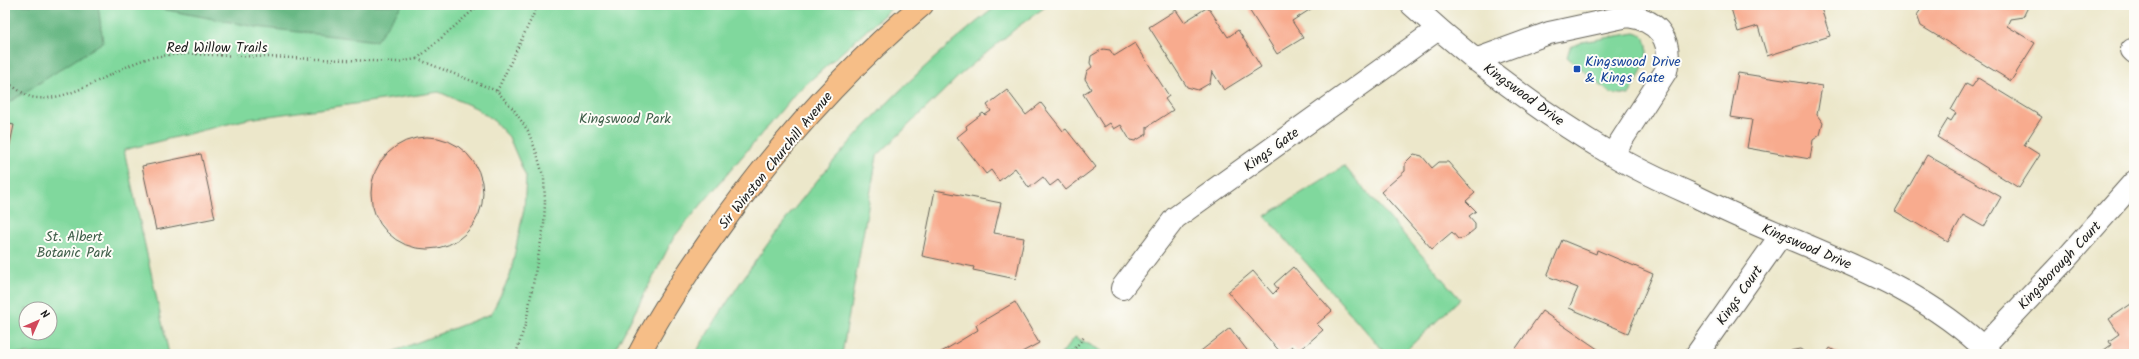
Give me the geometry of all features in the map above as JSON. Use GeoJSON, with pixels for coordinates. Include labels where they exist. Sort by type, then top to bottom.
{"type":"FeatureCollection","features":[{"type":"Feature","properties":{"kind":"main road","name":"Sir Winston Churchill Avenue"},"geometry":{"type":"LineString","coordinates":[[639,354],[685,276],[741,196],[803,121],[844,76],[922,5]]}},
{"type":"Feature","properties":{"kind":"street","name":"Kingswood Drive"},"geometry":{"type":"LineString","coordinates":[[1412,5],[1475,60],[1542,109],[1612,155],[1691,195],[1876,276],[1912,295],[1947,317],[1986,350]]}},
{"type":"Feature","properties":{"kind":"street"},"geometry":{"type":"LineString","coordinates":[[1434,5],[1438,29]]}},
{"type":"Feature","properties":{"kind":"street","name":"Kingswood Drive"},"geometry":{"type":"LineString","coordinates":[[1475,60],[1557,31],[1628,16],[1648,22],[1657,28],[1664,37],[1668,48],[1667,66],[1660,82],[1612,155]]}},
{"type":"Feature","properties":{"kind":"street","name":"Kings Gate"},"geometry":{"type":"LineString","coordinates":[[1122,288],[1175,218],[1438,29]]}},
{"type":"Feature","properties":{"kind":"street","name":"Kingsborough Court"},"geometry":{"type":"LineString","coordinates":[[1986,350],[2134,182]]}},
{"type":"Feature","properties":{"kind":"street","name":"Kings Court"},"geometry":{"type":"LineString","coordinates":[[1696,354],[1781,235]]}},
{"type":"Feature","properties":{"kind":"path"},"geometry":{"type":"LineString","coordinates":[[479,5],[417,59],[497,91],[514,110],[528,131],[537,154],[542,173],[545,202],[544,225],[526,322],[516,354]]}},
{"type":"Feature","properties":{"kind":"path"},"geometry":{"type":"LineString","coordinates":[[497,91],[538,5]]}},
{"type":"Feature","properties":{"kind":"path","name":"Red Willow Trails"},"geometry":{"type":"LineString","coordinates":[[5,81],[31,96],[47,97],[61,96],[79,89],[144,59],[168,55],[196,54],[397,62],[417,59]]}},
{"type":"Feature","properties":{"kind":"path"},"geometry":{"type":"LineString","coordinates":[[1070,354],[1085,336]]}},
{"type":"Feature","properties":{"kind":"green space","name":"Kingswood Park"},"geometry":{"type":"Polygon","coordinates":[[[5,5],[895,5],[795,94],[674,237],[613,354],[387,354],[491,314],[510,276],[524,209],[526,177],[509,137],[494,121],[476,108],[439,92],[248,119],[124,150],[169,354],[5,354],[5,5]]]}},
{"type":"Feature","properties":{"kind":"green space"},"geometry":{"type":"Polygon","coordinates":[[[5,5],[98,5],[103,42],[5,105],[5,5]]]}},
{"type":"Feature","properties":{"kind":"green space"},"geometry":{"type":"Polygon","coordinates":[[[141,5],[402,5],[376,41],[256,27],[141,5]]]}},
{"type":"Feature","properties":{"kind":"green space"},"geometry":{"type":"Polygon","coordinates":[[[998,5],[1048,5],[1020,25],[961,74],[877,156],[842,354],[695,354],[758,257],[793,210],[830,165],[869,122],[910,81],[953,42],[998,5]]]}},
{"type":"Feature","properties":{"kind":"green space"},"geometry":{"type":"Polygon","coordinates":[[[1635,33],[1643,37],[1647,43],[1647,51],[1642,70],[1629,95],[1610,93],[1567,57],[1570,47],[1582,42],[1635,33]]]}},
{"type":"Feature","properties":{"kind":"green space"},"geometry":{"type":"Polygon","coordinates":[[[1344,166],[1460,299],[1402,354],[1386,354],[1265,216],[1344,166]]]}},
{"type":"Feature","properties":{"kind":"green space"},"geometry":{"type":"Polygon","coordinates":[[[1075,337],[1102,351],[1100,354],[1061,354],[1075,337]]]}},
{"type":"Feature","properties":{"kind":"building"},"geometry":{"type":"Polygon","coordinates":[[[1246,5],[1313,5],[1314,7],[1292,21],[1303,38],[1277,54],[1246,5]]]}},
{"type":"Feature","properties":{"kind":"building"},"geometry":{"type":"Polygon","coordinates":[[[1730,5],[1820,5],[1830,36],[1767,56],[1758,26],[1738,32],[1730,5]]]}},
{"type":"Feature","properties":{"kind":"building"},"geometry":{"type":"Polygon","coordinates":[[[1924,5],[1939,5],[1942,7],[1943,5],[2029,5],[2023,17],[2010,19],[2007,26],[2035,43],[2011,81],[1921,26],[1917,15],[1924,5]]]}},
{"type":"Feature","properties":{"kind":"building"},"geometry":{"type":"Polygon","coordinates":[[[1208,7],[1228,37],[1238,30],[1261,67],[1224,90],[1212,71],[1210,83],[1198,90],[1187,87],[1149,27],[1176,10],[1184,22],[1208,7]]]}},
{"type":"Feature","properties":{"kind":"building"},"geometry":{"type":"Polygon","coordinates":[[[1135,43],[1169,96],[1165,99],[1173,110],[1147,127],[1147,134],[1135,141],[1130,140],[1121,125],[1114,129],[1110,123],[1104,127],[1083,94],[1091,89],[1085,79],[1087,71],[1092,67],[1090,63],[1091,56],[1103,49],[1110,50],[1114,56],[1135,43]]]}},
{"type":"Feature","properties":{"kind":"building"},"geometry":{"type":"Polygon","coordinates":[[[1738,73],[1822,86],[1817,115],[1823,123],[1820,135],[1813,140],[1810,159],[1747,148],[1752,120],[1730,117],[1738,73]]]}},
{"type":"Feature","properties":{"kind":"building"},"geometry":{"type":"Polygon","coordinates":[[[1978,78],[2042,117],[2024,145],[2040,155],[2019,188],[1937,137],[1948,119],[1951,121],[1956,113],[1951,110],[1966,84],[1972,87],[1978,78]]]}},
{"type":"Feature","properties":{"kind":"building"},"geometry":{"type":"Polygon","coordinates":[[[1007,90],[1026,115],[1041,103],[1063,131],[1066,129],[1096,167],[1066,190],[1058,180],[1050,186],[1043,177],[1029,188],[1015,168],[999,181],[991,170],[986,174],[957,137],[967,129],[966,126],[983,113],[985,115],[991,111],[987,105],[1007,90]]]}},
{"type":"Feature","properties":{"kind":"building"},"geometry":{"type":"Polygon","coordinates":[[[5,123],[14,125],[6,163],[5,163],[5,123]]]}},
{"type":"Feature","properties":{"kind":"building"},"geometry":{"type":"Polygon","coordinates":[[[427,137],[448,142],[458,147],[466,154],[473,162],[478,172],[483,193],[478,214],[473,224],[466,232],[458,239],[448,244],[427,249],[406,244],[396,239],[388,232],[381,224],[376,214],[371,193],[376,172],[381,162],[388,154],[396,147],[406,142],[427,137]]]}},
{"type":"Feature","properties":{"kind":"building"},"geometry":{"type":"Polygon","coordinates":[[[201,154],[215,218],[156,230],[142,166],[201,154]]]}},
{"type":"Feature","properties":{"kind":"building"},"geometry":{"type":"Polygon","coordinates":[[[1414,154],[1422,156],[1432,168],[1439,162],[1448,162],[1475,193],[1466,201],[1476,211],[1469,216],[1475,223],[1475,229],[1464,238],[1458,239],[1452,232],[1432,249],[1381,192],[1405,171],[1405,163],[1414,154]]]}},
{"type":"Feature","properties":{"kind":"building"},"geometry":{"type":"Polygon","coordinates":[[[1927,155],[2001,197],[1984,227],[1963,215],[1948,242],[1895,211],[1927,155]]]}},
{"type":"Feature","properties":{"kind":"building"},"geometry":{"type":"Polygon","coordinates":[[[935,190],[1001,203],[994,233],[1024,238],[1016,279],[973,270],[974,267],[922,256],[935,190]]]}},
{"type":"Feature","properties":{"kind":"building"},"geometry":{"type":"Polygon","coordinates":[[[1562,240],[1596,254],[1597,250],[1653,274],[1628,333],[1569,308],[1578,288],[1547,276],[1562,240]]]}},
{"type":"Feature","properties":{"kind":"building"},"geometry":{"type":"Polygon","coordinates":[[[1293,267],[1332,311],[1317,324],[1323,330],[1298,352],[1292,346],[1282,354],[1228,292],[1253,271],[1273,294],[1278,289],[1274,284],[1293,267]]]}},
{"type":"Feature","properties":{"kind":"building"},"geometry":{"type":"Polygon","coordinates":[[[1015,302],[1039,343],[1022,352],[1023,354],[938,354],[978,330],[976,325],[1015,302]]]}},
{"type":"Feature","properties":{"kind":"building"},"geometry":{"type":"Polygon","coordinates":[[[2134,302],[2134,354],[2101,354],[2100,353],[2111,345],[2109,341],[2119,334],[2109,319],[2134,302]]]}},
{"type":"Feature","properties":{"kind":"building"},"geometry":{"type":"Polygon","coordinates":[[[1542,311],[1605,354],[1512,354],[1542,311]]]}},
{"type":"Feature","properties":{"kind":"building"},"geometry":{"type":"Polygon","coordinates":[[[1230,328],[1250,354],[1197,354],[1230,328]]]}},
{"type":"Feature","properties":{"kind":"building"},"geometry":{"type":"Polygon","coordinates":[[[1830,348],[1840,354],[1826,354],[1830,348]]]}},
{"type":"Feature","properties":{"kind":"building"},"geometry":{"type":"Polygon","coordinates":[[[1800,349],[1808,354],[1787,354],[1789,351],[1800,349]]]}},
{"type":"Feature","properties":{"kind":"place","name":"Kingswood Drive & Kings Gate"},"geometry":{"type":"Point","coordinates":[1577,69]}},
{"type":"Feature","properties":{"kind":"park label","name":"St. Albert Botanic Park"},"geometry":{"type":"Point","coordinates":[74,244]}}]}
